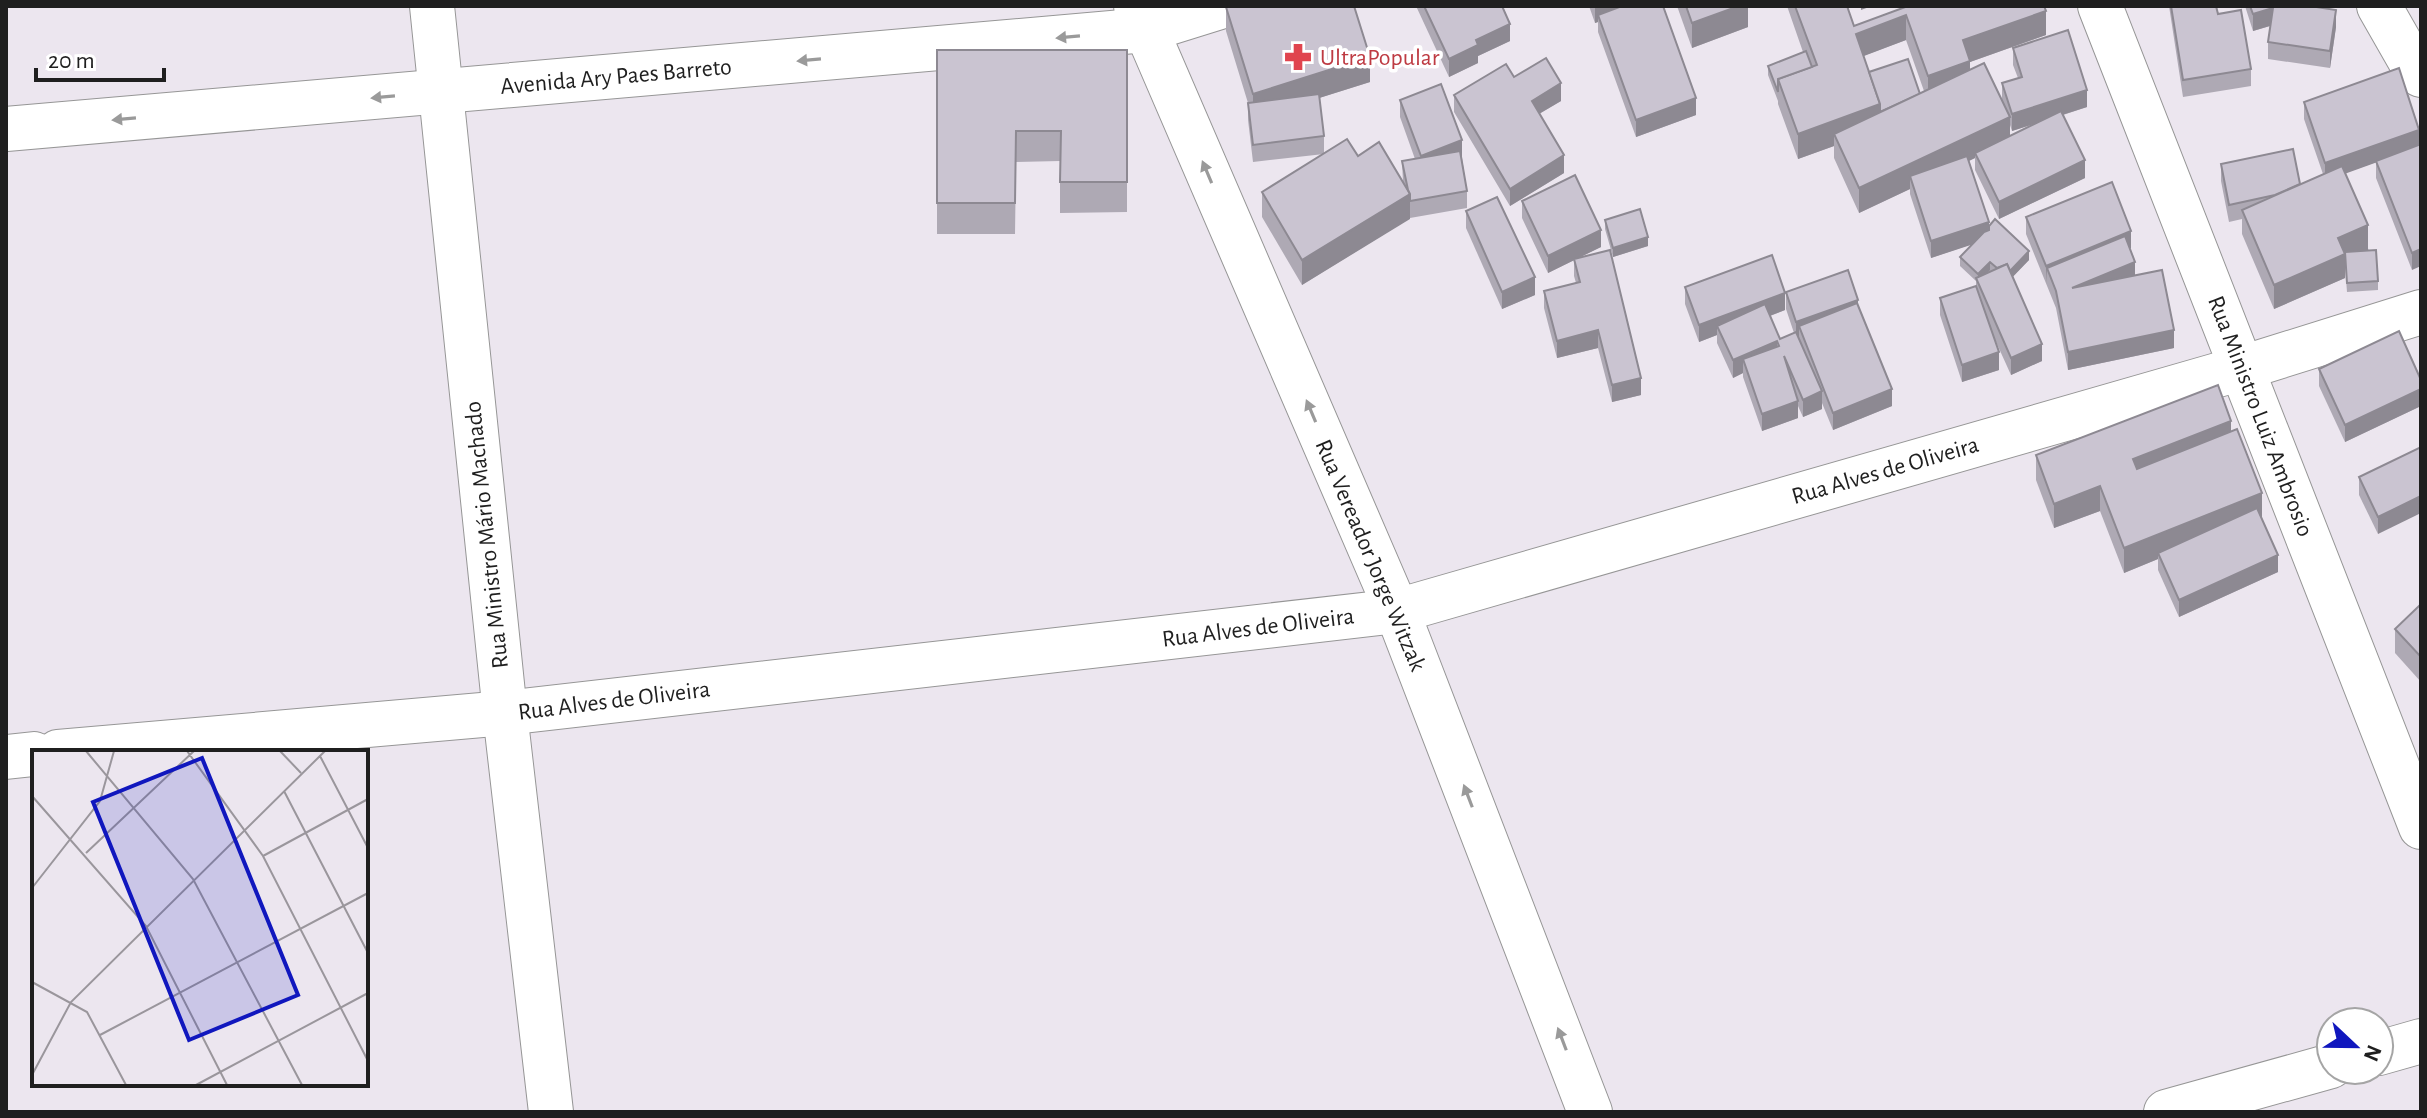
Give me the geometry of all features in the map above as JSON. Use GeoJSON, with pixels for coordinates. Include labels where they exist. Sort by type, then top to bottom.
{"type":"FeatureCollection","features":[{"type":"Feature","properties":{"kind":"street","name":"Rua Ministro Mário Machado"},"geometry":{"type":"LineString","coordinates":[[432,6],[505,713],[551,1112]]}},
{"type":"Feature","properties":{"kind":"street","name":"Avenida Ary Paes Barreto"},"geometry":{"type":"LineString","coordinates":[[6,129],[440,92],[1141,18],[1223,6]]}},
{"type":"Feature","properties":{"kind":"street","name":"Rua Ministro Luiz Ambrosio"},"geometry":{"type":"LineString","coordinates":[[2100,6],[2421,827]]}},
{"type":"Feature","properties":{"kind":"street"},"geometry":{"type":"LineString","coordinates":[[2379,6],[2421,75]]}},
{"type":"Feature","properties":{"kind":"street","name":"Rua Vereador Jorge Witzak"},"geometry":{"type":"LineString","coordinates":[[1141,18],[1397,611],[1590,1112]]}},
{"type":"Feature","properties":{"kind":"street","name":"Rua Alves de Oliveira"},"geometry":{"type":"LineString","coordinates":[[81,750],[505,713],[1397,611],[2242,368],[2421,312]]}},
{"type":"Feature","properties":{"kind":"street"},"geometry":{"type":"LineString","coordinates":[[6,757],[32,754]]}},
{"type":"Feature","properties":{"kind":"street"},"geometry":{"type":"LineString","coordinates":[[2395,1048],[2421,1041]]}},
{"type":"Feature","properties":{"kind":"street"},"geometry":{"type":"LineString","coordinates":[[2166,1112],[2315,1070]]}},
{"type":"Feature","properties":{"kind":"building","name":"UltraPopular"},"geometry":{"type":"Polygon","coordinates":[[[1228,6],[1354,6],[1370,57],[1253,94],[1228,6]]]}},
{"type":"Feature","properties":{"kind":"building"},"geometry":{"type":"Polygon","coordinates":[[[1424,6],[1502,6],[1510,24],[1476,40],[1478,45],[1449,59],[1424,6]]]}},
{"type":"Feature","properties":{"kind":"building"},"geometry":{"type":"Polygon","coordinates":[[[1622,6],[1663,6],[1696,98],[1636,120],[1598,15],[1622,6]]]}},
{"type":"Feature","properties":{"kind":"building"},"geometry":{"type":"Polygon","coordinates":[[[1686,6],[1739,6],[1692,23],[1686,6]]]}},
{"type":"Feature","properties":{"kind":"building"},"geometry":{"type":"Polygon","coordinates":[[[1795,6],[1847,6],[1854,26],[1908,6],[2044,6],[2046,11],[1963,40],[1970,61],[1928,76],[1906,15],[1856,34],[1880,104],[1798,134],[1778,79],[1817,65],[1795,6]]]}},
{"type":"Feature","properties":{"kind":"building"},"geometry":{"type":"Polygon","coordinates":[[[2171,6],[2216,6],[2218,14],[2241,10],[2251,69],[2183,80],[2171,6]]]}},
{"type":"Feature","properties":{"kind":"building"},"geometry":{"type":"Polygon","coordinates":[[[2250,6],[2310,6],[2336,10],[2330,51],[2268,42],[2273,8],[2253,14],[2250,6]]]}},
{"type":"Feature","properties":{"kind":"building"},"geometry":{"type":"Polygon","coordinates":[[[2068,30],[2087,90],[2012,114],[2002,83],[2022,77],[2013,48],[2068,30]]]}},
{"type":"Feature","properties":{"kind":"building"},"geometry":{"type":"Polygon","coordinates":[[[937,50],[1127,50],[1127,182],[1060,182],[1061,131],[1016,131],[1015,203],[937,203],[937,50]]]}},
{"type":"Feature","properties":{"kind":"building"},"geometry":{"type":"Polygon","coordinates":[[[1806,51],[1812,67],[1778,79],[1778,92],[1768,66],[1806,51]]]}},
{"type":"Feature","properties":{"kind":"building"},"geometry":{"type":"Polygon","coordinates":[[[1546,58],[1561,83],[1532,101],[1564,155],[1510,189],[1454,95],[1506,64],[1514,77],[1546,58]]]}},
{"type":"Feature","properties":{"kind":"building"},"geometry":{"type":"Polygon","coordinates":[[[1908,59],[1920,94],[1880,112],[1869,72],[1908,59]]]}},
{"type":"Feature","properties":{"kind":"building"},"geometry":{"type":"Polygon","coordinates":[[[1984,63],[2010,117],[1859,188],[1834,134],[1984,63]]]}},
{"type":"Feature","properties":{"kind":"building"},"geometry":{"type":"Polygon","coordinates":[[[2399,68],[2419,130],[2325,163],[2304,102],[2399,68]]]}},
{"type":"Feature","properties":{"kind":"building"},"geometry":{"type":"Polygon","coordinates":[[[1441,84],[1462,140],[1421,156],[1400,100],[1441,84]]]}},
{"type":"Feature","properties":{"kind":"building"},"geometry":{"type":"Polygon","coordinates":[[[1319,94],[1324,136],[1253,145],[1248,103],[1319,94]]]}},
{"type":"Feature","properties":{"kind":"building"},"geometry":{"type":"Polygon","coordinates":[[[2061,111],[2085,160],[1999,202],[1975,153],[2061,111]]]}},
{"type":"Feature","properties":{"kind":"building"},"geometry":{"type":"Polygon","coordinates":[[[1347,139],[1358,156],[1379,142],[1410,194],[1302,260],[1262,192],[1347,139]]]}},
{"type":"Feature","properties":{"kind":"building"},"geometry":{"type":"Polygon","coordinates":[[[2421,144],[2421,249],[2412,253],[2376,161],[2421,144]]]}},
{"type":"Feature","properties":{"kind":"building"},"geometry":{"type":"Polygon","coordinates":[[[2293,149],[2300,184],[2275,195],[2229,205],[2221,164],[2293,149]]]}},
{"type":"Feature","properties":{"kind":"building"},"geometry":{"type":"Polygon","coordinates":[[[1460,151],[1467,191],[1410,201],[1402,161],[1460,151]]]}},
{"type":"Feature","properties":{"kind":"building"},"geometry":{"type":"Polygon","coordinates":[[[1967,156],[1989,222],[1931,241],[1910,176],[1967,156]]]}},
{"type":"Feature","properties":{"kind":"building"},"geometry":{"type":"Polygon","coordinates":[[[2342,166],[2368,225],[2338,238],[2345,254],[2274,285],[2242,210],[2342,166]]]}},
{"type":"Feature","properties":{"kind":"building"},"geometry":{"type":"Polygon","coordinates":[[[1575,175],[1601,230],[1548,256],[1522,201],[1575,175]]]}},
{"type":"Feature","properties":{"kind":"building"},"geometry":{"type":"Polygon","coordinates":[[[2112,182],[2131,231],[2046,266],[2026,217],[2112,182]]]}},
{"type":"Feature","properties":{"kind":"building"},"geometry":{"type":"Polygon","coordinates":[[[1497,197],[1535,277],[1502,292],[1466,211],[1497,197]]]}},
{"type":"Feature","properties":{"kind":"building"},"geometry":{"type":"Polygon","coordinates":[[[1640,209],[1648,237],[1613,248],[1605,220],[1640,209]]]}},
{"type":"Feature","properties":{"kind":"building"},"geometry":{"type":"Polygon","coordinates":[[[1995,219],[2029,251],[2010,271],[2007,264],[1997,268],[1990,262],[1978,274],[1960,257],[1989,230],[1995,219]]]}},
{"type":"Feature","properties":{"kind":"building"},"geometry":{"type":"Polygon","coordinates":[[[2125,236],[2135,262],[2072,288],[2162,270],[2174,330],[2068,352],[2056,291],[2047,268],[2125,236]]]}},
{"type":"Feature","properties":{"kind":"building"},"geometry":{"type":"Polygon","coordinates":[[[1610,250],[1641,378],[1612,385],[1598,330],[1557,341],[1544,291],[1580,282],[1574,259],[1610,250]]]}},
{"type":"Feature","properties":{"kind":"building"},"geometry":{"type":"Polygon","coordinates":[[[2376,250],[2378,281],[2347,283],[2345,252],[2376,250]]]}},
{"type":"Feature","properties":{"kind":"building"},"geometry":{"type":"Polygon","coordinates":[[[1772,255],[1785,293],[1699,325],[1685,287],[1772,255]]]}},
{"type":"Feature","properties":{"kind":"building"},"geometry":{"type":"Polygon","coordinates":[[[2007,264],[2042,344],[2011,358],[1976,278],[2007,264]]]}},
{"type":"Feature","properties":{"kind":"building"},"geometry":{"type":"Polygon","coordinates":[[[1848,270],[1858,300],[1796,322],[1786,292],[1848,270]]]}},
{"type":"Feature","properties":{"kind":"building"},"geometry":{"type":"Polygon","coordinates":[[[1976,286],[1999,352],[1962,365],[1940,298],[1976,286]]]}},
{"type":"Feature","properties":{"kind":"building"},"geometry":{"type":"Polygon","coordinates":[[[1857,303],[1892,389],[1833,413],[1799,326],[1857,303]]]}},
{"type":"Feature","properties":{"kind":"building"},"geometry":{"type":"Polygon","coordinates":[[[1765,304],[1780,339],[1796,332],[1822,391],[1803,400],[1784,356],[1798,401],[1762,414],[1743,359],[1779,346],[1777,341],[1733,360],[1717,326],[1765,304]]]}},
{"type":"Feature","properties":{"kind":"building"},"geometry":{"type":"Polygon","coordinates":[[[2399,331],[2421,380],[2421,389],[2345,425],[2319,369],[2399,331]]]}},
{"type":"Feature","properties":{"kind":"building"},"geometry":{"type":"Polygon","coordinates":[[[2218,385],[2231,421],[2133,459],[2137,469],[2237,429],[2262,493],[2124,548],[2100,486],[2054,504],[2036,455],[2218,385]]]}},
{"type":"Feature","properties":{"kind":"building"},"geometry":{"type":"Polygon","coordinates":[[[2421,447],[2421,496],[2378,517],[2359,477],[2421,447]]]}},
{"type":"Feature","properties":{"kind":"building"},"geometry":{"type":"Polygon","coordinates":[[[2257,508],[2278,555],[2179,600],[2158,553],[2257,508]]]}},
{"type":"Feature","properties":{"kind":"building"},"geometry":{"type":"Polygon","coordinates":[[[2421,604],[2421,657],[2395,629],[2421,604]]]}},
{"type":"Feature","properties":{"kind":"place","name":"UltraPopular"},"geometry":{"type":"Point","coordinates":[1298,57]}}]}
